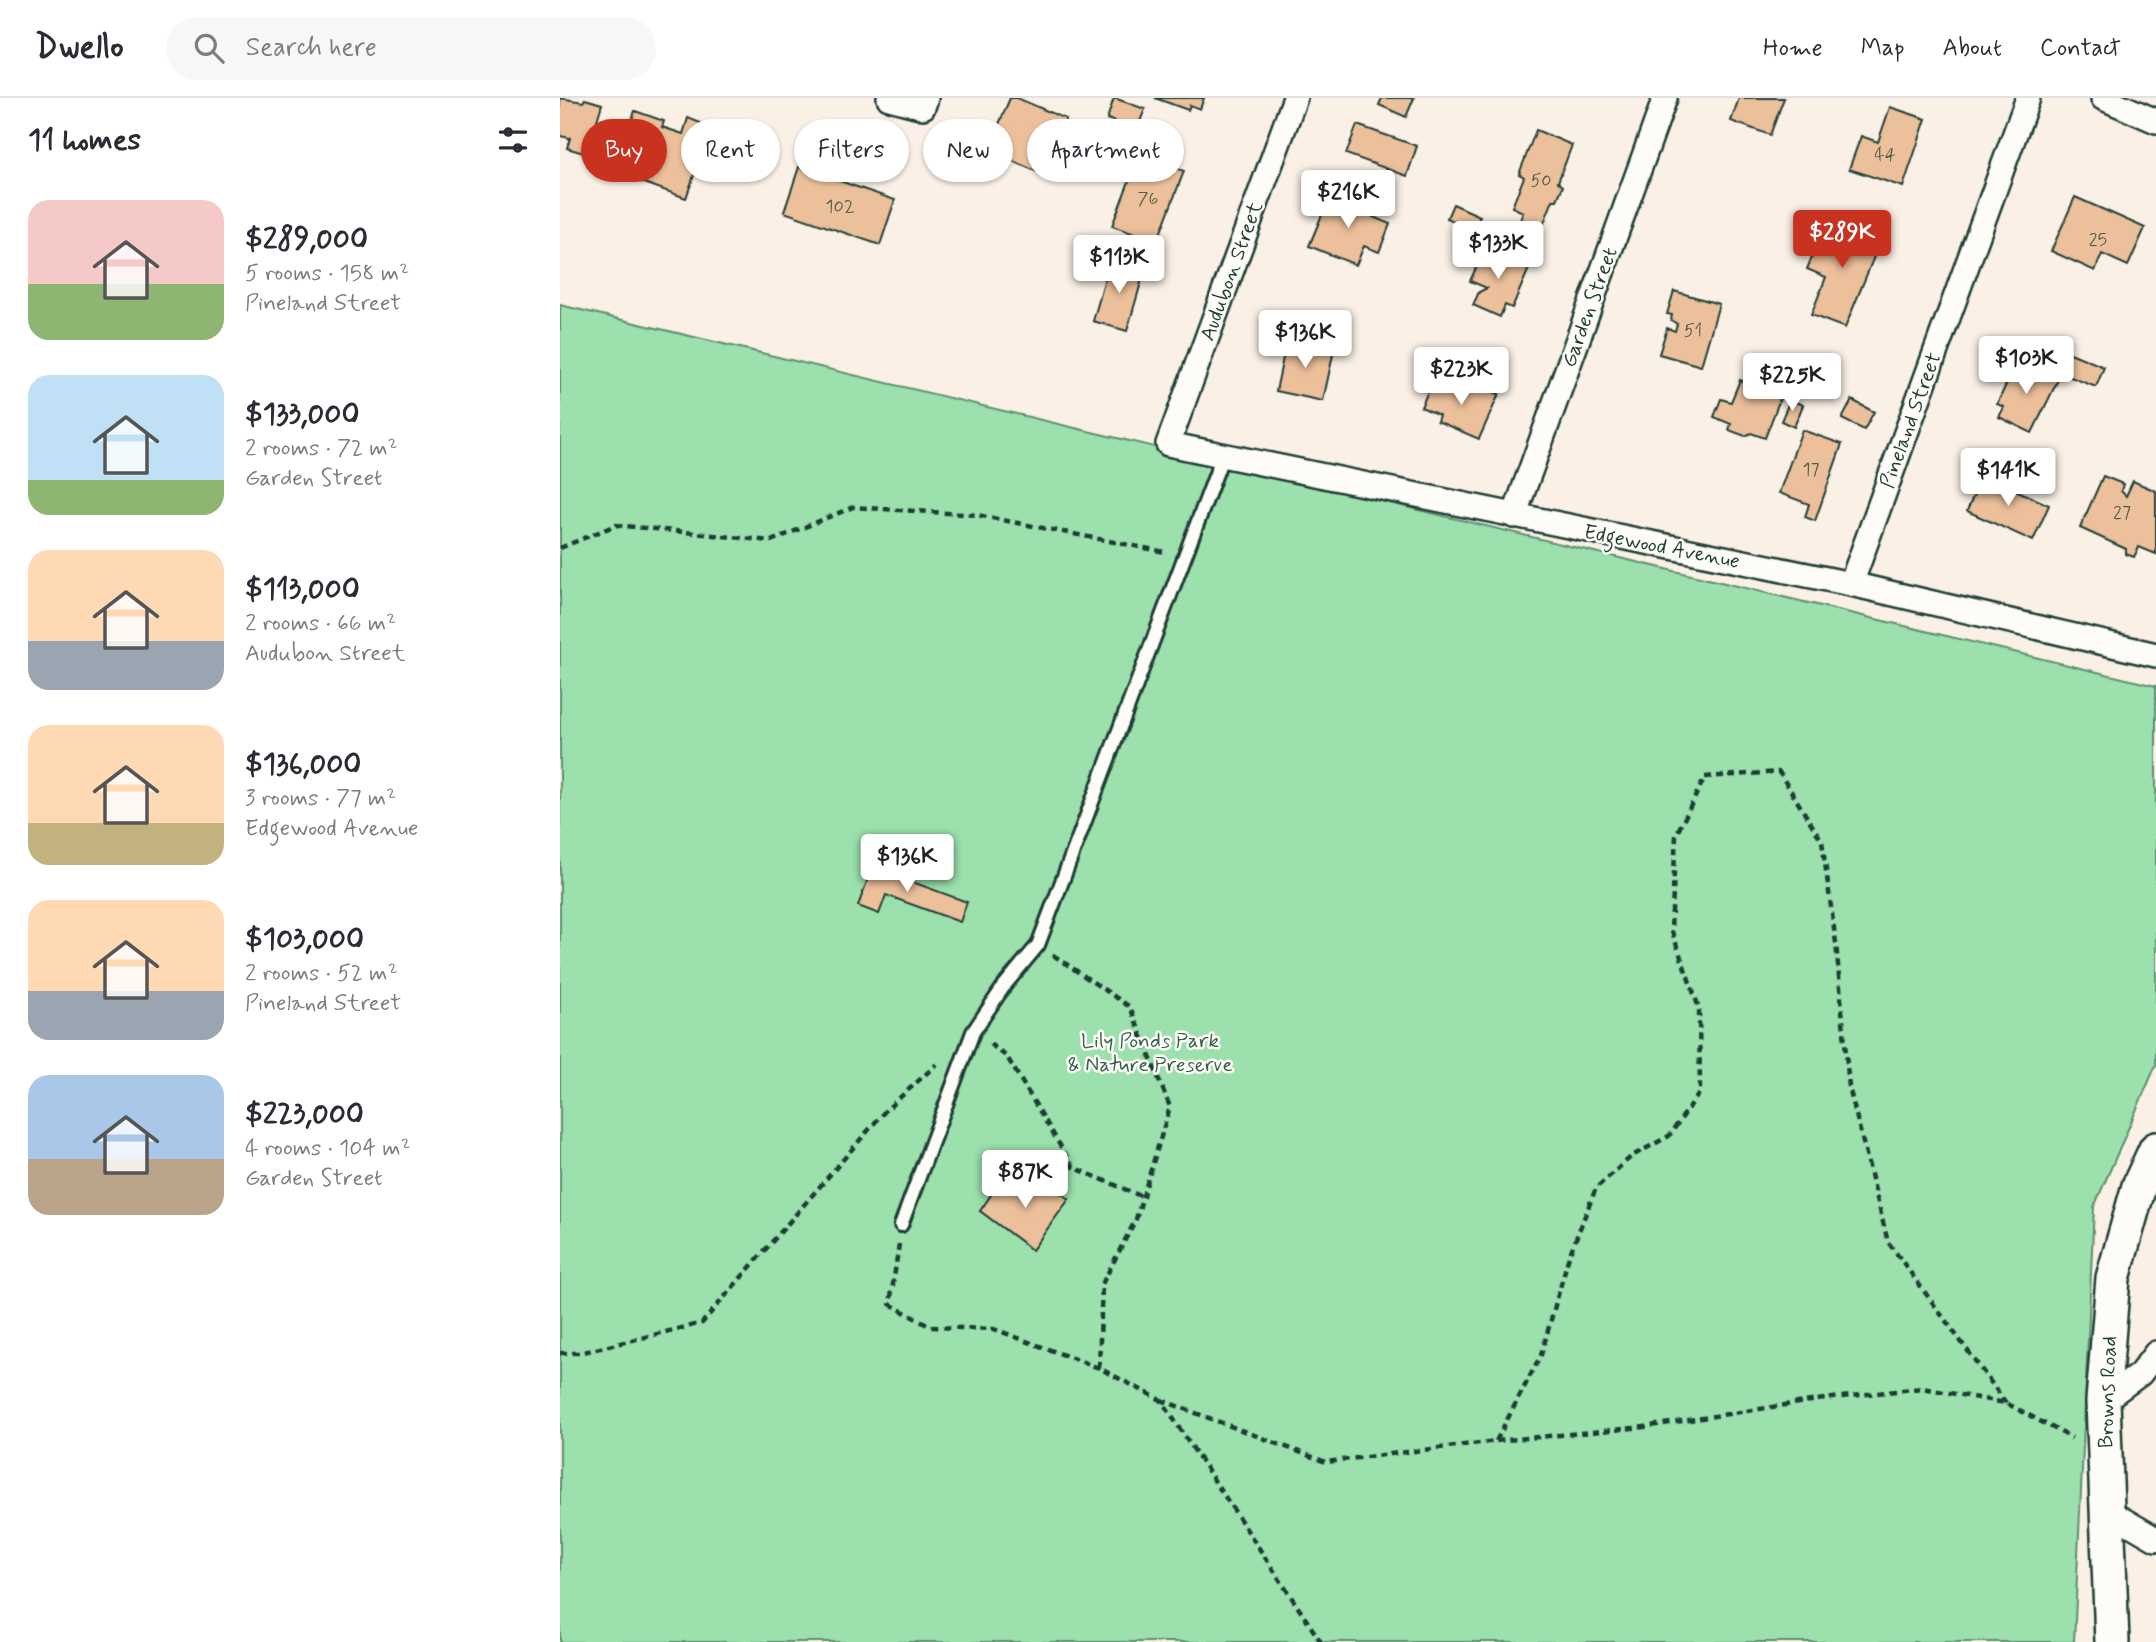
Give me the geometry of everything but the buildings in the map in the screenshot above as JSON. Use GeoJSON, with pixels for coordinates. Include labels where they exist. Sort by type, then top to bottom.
{"type":"FeatureCollection","features":[{"type":"Feature","properties":{"kind":"street"},"geometry":{"type":"LineString","coordinates":[[889,98],[923,107],[926,98]]}},
{"type":"Feature","properties":{"kind":"street","name":"Audubon Street"},"geometry":{"type":"LineString","coordinates":[[1168,444],[1295,98]]}},
{"type":"Feature","properties":{"kind":"street","name":"Garden Street"},"geometry":{"type":"LineString","coordinates":[[1514,516],[1665,98]]}},
{"type":"Feature","properties":{"kind":"street","name":"Pineland Street"},"geometry":{"type":"LineString","coordinates":[[1850,584],[2028,98]]}},
{"type":"Feature","properties":{"kind":"street"},"geometry":{"type":"LineString","coordinates":[[2103,98],[2156,121]]}},
{"type":"Feature","properties":{"kind":"street","name":"Edgewood Avenue"},"geometry":{"type":"LineString","coordinates":[[1168,444],[1850,584],[2156,655]]}},
{"type":"Feature","properties":{"kind":"street","name":"Browns Road"},"geometry":{"type":"LineString","coordinates":[[2112,1642],[2103,1401],[2113,1278],[2139,1186],[2156,1150]]}},
{"type":"Feature","properties":{"kind":"street"},"geometry":{"type":"LineString","coordinates":[[2103,1401],[2140,1374],[2156,1353]]}},
{"type":"Feature","properties":{"kind":"street"},"geometry":{"type":"LineString","coordinates":[[2106,1510],[2156,1539]]}},
{"type":"Feature","properties":{"kind":"lane"},"geometry":{"type":"LineString","coordinates":[[901,1225],[973,1032],[1004,986],[1038,945],[1223,455]]}},
{"type":"Feature","properties":{"kind":"path"},"geometry":{"type":"LineString","coordinates":[[560,548],[616,525],[771,541],[853,507],[977,515],[1186,556]]}},
{"type":"Feature","properties":{"kind":"path"},"geometry":{"type":"LineString","coordinates":[[1496,1441],[1541,1355],[1569,1256],[1596,1188],[1632,1156],[1669,1136],[1700,1092],[1699,1008],[1671,929],[1676,835],[1705,778],[1779,772],[1822,841],[1836,943],[1849,1087],[1888,1242],[2006,1403]]}},
{"type":"Feature","properties":{"kind":"path"},"geometry":{"type":"LineString","coordinates":[[1038,945],[1130,1007],[1170,1107],[1136,1219],[1102,1284],[1099,1368]]}},
{"type":"Feature","properties":{"kind":"path"},"geometry":{"type":"LineString","coordinates":[[560,1353],[580,1353],[702,1323],[885,1111],[973,1032],[1007,1057],[1073,1167],[1143,1197]]}},
{"type":"Feature","properties":{"kind":"path"},"geometry":{"type":"LineString","coordinates":[[901,1225],[890,1304],[930,1327],[995,1329],[1099,1368],[1161,1400],[1326,1462],[1496,1441],[1644,1427],[1824,1399],[1922,1388],[2006,1403],[2105,1455]]}},
{"type":"Feature","properties":{"kind":"path"},"geometry":{"type":"LineString","coordinates":[[1161,1400],[1321,1642]]}},
{"type":"Feature","properties":{"kind":"green space","name":"Lily Ponds Park & Nature Preserve"},"geometry":{"type":"Polygon","coordinates":[[[560,305],[2156,686],[2156,1065],[2094,1207],[2074,1642],[560,1642],[560,305]]]}}]}
